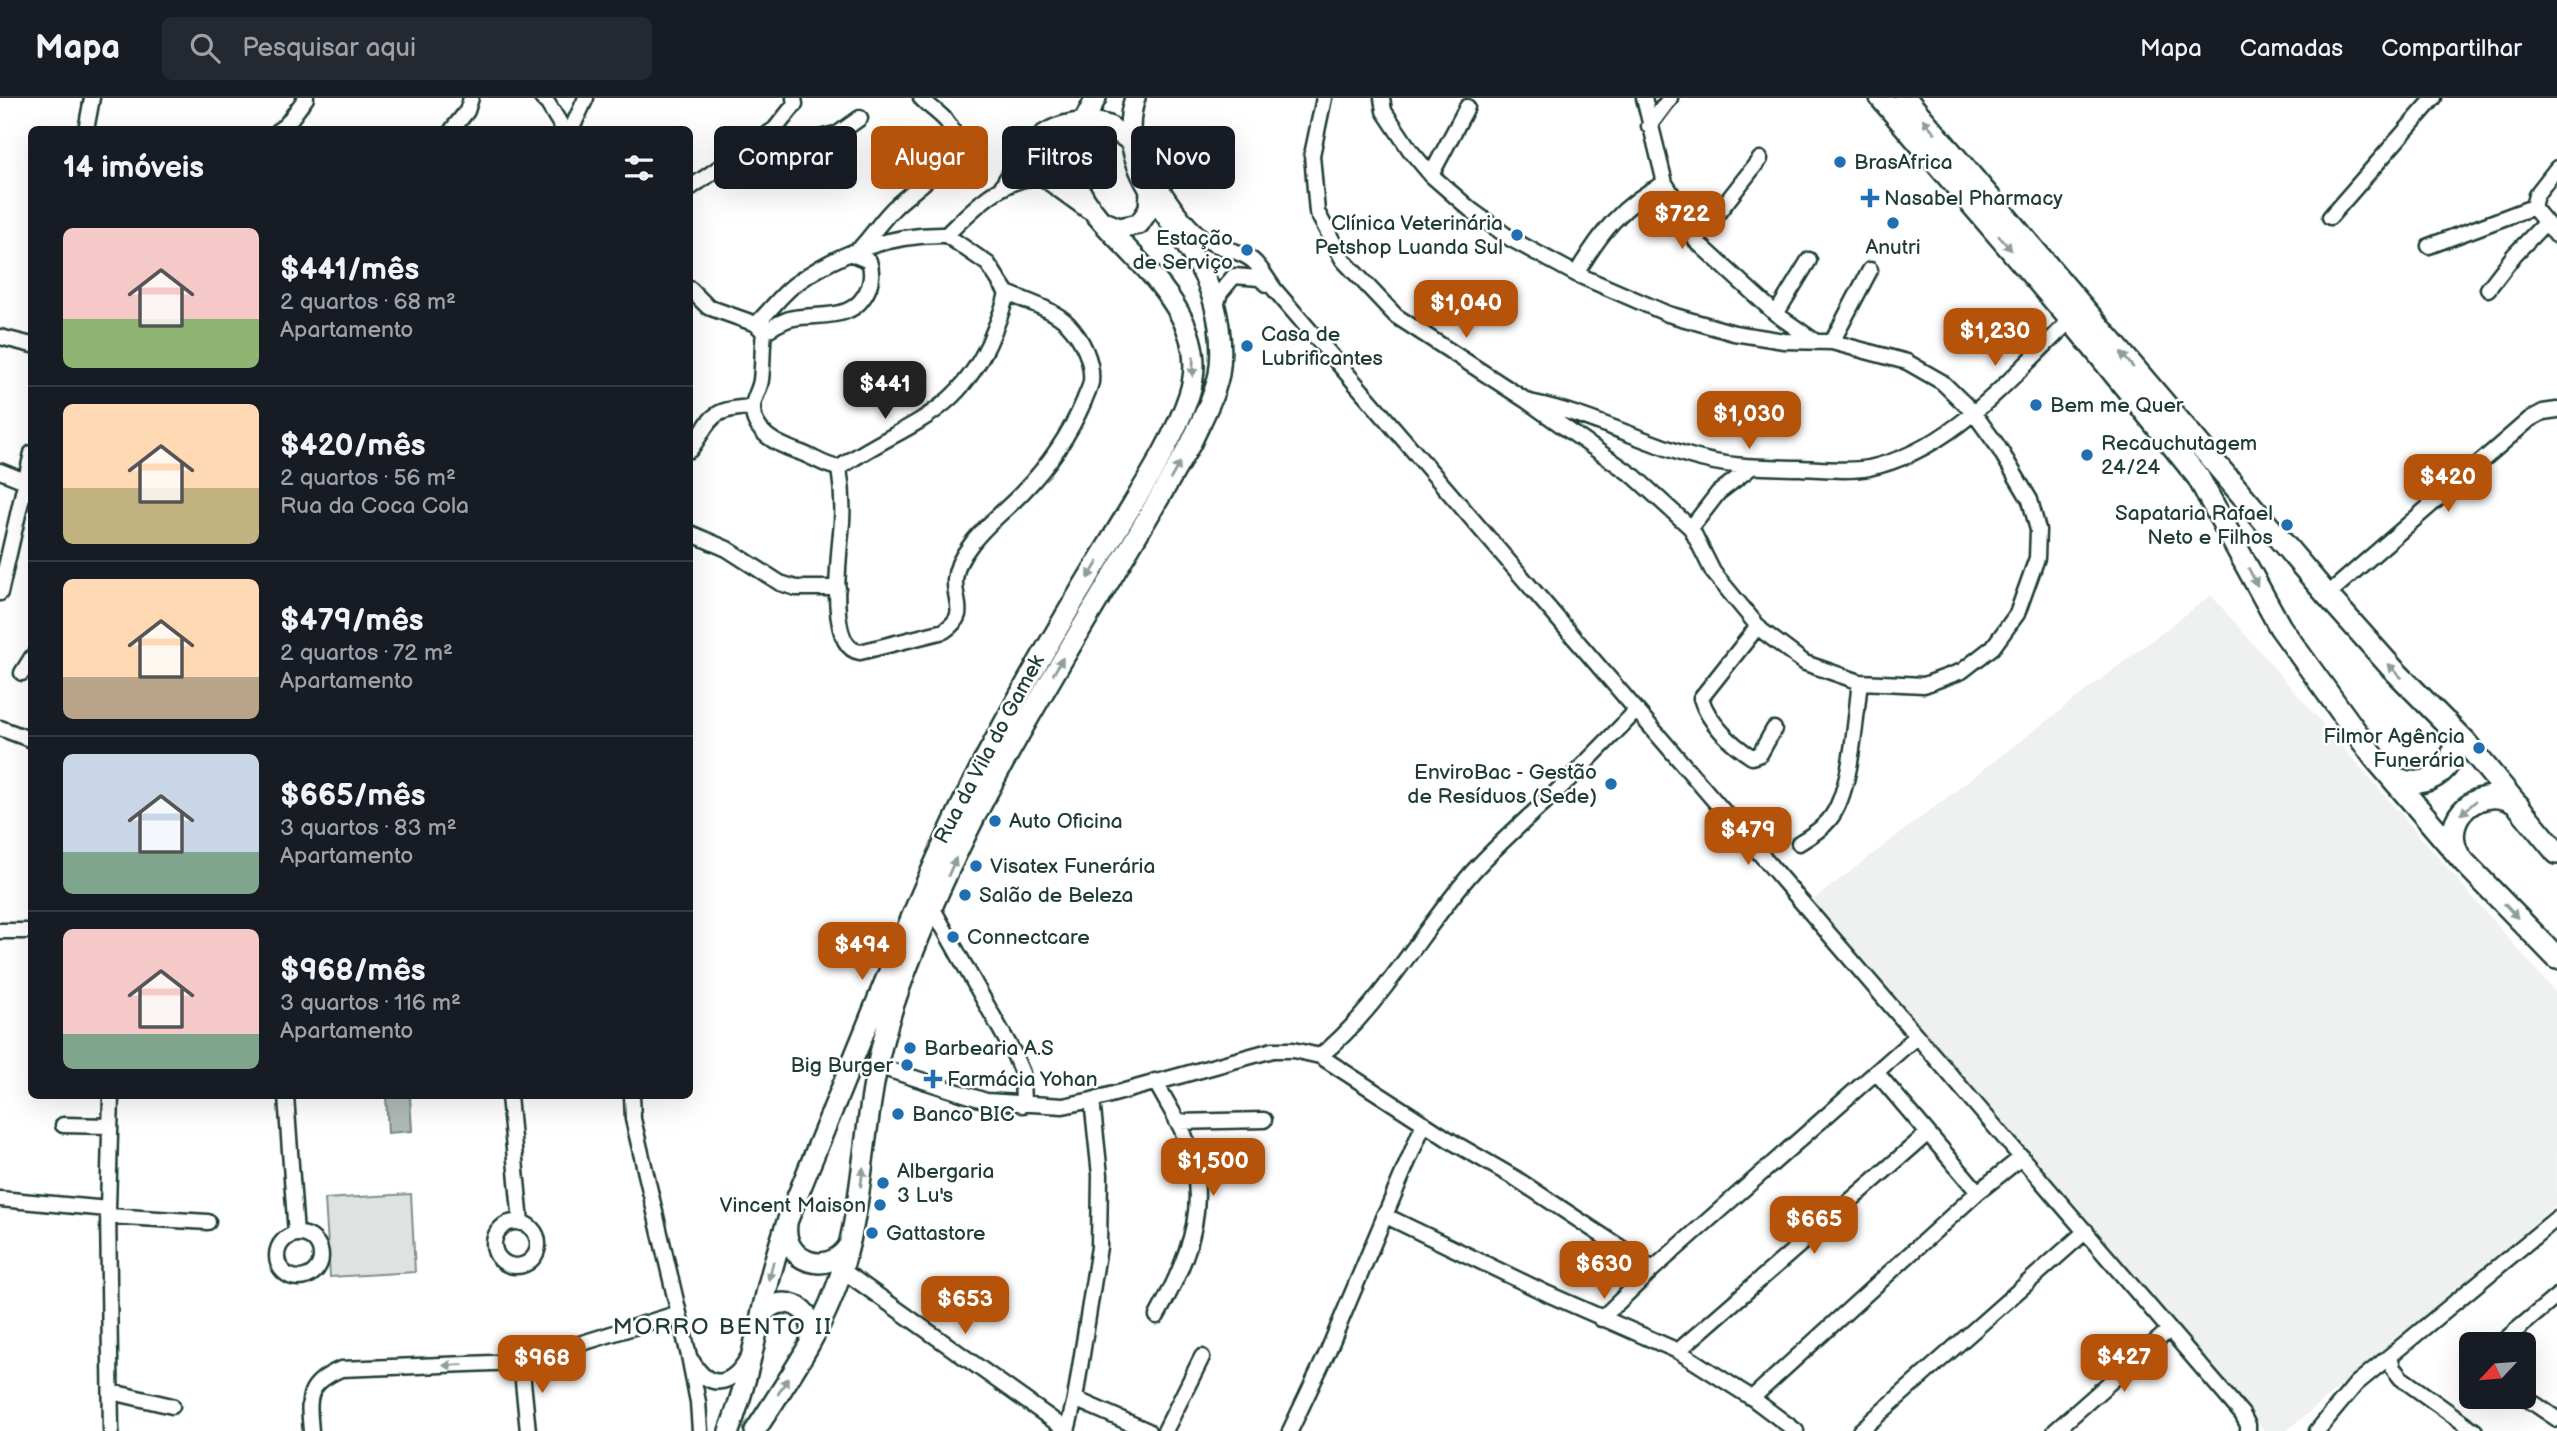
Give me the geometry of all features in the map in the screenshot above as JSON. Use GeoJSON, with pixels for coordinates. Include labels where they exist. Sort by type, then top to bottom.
{"type":"FeatureCollection","features":[{"type":"Feature","properties":{"kind":"highway"},"geometry":{"type":"LineString","coordinates":[[1881,98],[2071,320],[2198,477],[2280,627],[2386,772],[2465,863],[2557,958]]}},
{"type":"Feature","properties":{"kind":"highway"},"geometry":{"type":"LineString","coordinates":[[1905,98],[2327,595],[2392,668],[2444,719],[2557,853]]}},
{"type":"Feature","properties":{"kind":"highway"},"geometry":{"type":"LineString","coordinates":[[2386,772],[2396,779],[2410,783],[2430,780],[2441,773],[2452,756],[2453,742],[2451,729],[2444,719]]}},
{"type":"Feature","properties":{"kind":"highway"},"geometry":{"type":"LineString","coordinates":[[2465,863],[2455,847],[2454,834],[2456,821],[2467,806],[2483,797],[2496,796],[2514,802],[2524,811]]}},
{"type":"Feature","properties":{"kind":"main road","name":"Rua da Vila do Gamek"},"geometry":{"type":"LineString","coordinates":[[729,1431],[742,1395],[773,1261],[896,951],[996,737],[1154,466],[1190,394],[1194,373],[1193,349],[1183,317],[1169,296],[1082,196],[1073,167],[1073,153],[1096,98]]}},
{"type":"Feature","properties":{"kind":"main road","name":"Rua da Vila do Gamek"},"geometry":{"type":"LineString","coordinates":[[755,1431],[823,1317],[842,1270],[859,1195],[877,1066],[899,991],[933,909],[973,820],[1008,752],[1170,480],[1209,405],[1219,373],[1220,345],[1216,306],[1191,252],[1150,190],[1130,141],[1129,127],[1135,98]]}},
{"type":"Feature","properties":{"kind":"main road"},"geometry":{"type":"LineString","coordinates":[[1086,120],[1109,126],[1130,141]]}},
{"type":"Feature","properties":{"kind":"main road"},"geometry":{"type":"LineString","coordinates":[[1101,221],[1119,228],[1139,224],[1149,209],[1150,190]]}},
{"type":"Feature","properties":{"kind":"main road"},"geometry":{"type":"LineString","coordinates":[[787,1222],[786,1233],[791,1248],[808,1262],[818,1264],[835,1260],[849,1244]]}},
{"type":"Feature","properties":{"kind":"main road"},"geometry":{"type":"LineString","coordinates":[[759,1322],[762,1314],[772,1305],[794,1303],[810,1318],[810,1340]]}},
{"type":"Feature","properties":{"kind":"street"},"geometry":{"type":"LineString","coordinates":[[87,126],[92,98]]}},
{"type":"Feature","properties":{"kind":"street"},"geometry":{"type":"LineString","coordinates":[[285,126],[306,98]]}},
{"type":"Feature","properties":{"kind":"street"},"geometry":{"type":"LineString","coordinates":[[455,126],[467,111],[471,98]]}},
{"type":"Feature","properties":{"kind":"street"},"geometry":{"type":"LineString","coordinates":[[542,98],[562,126]]}},
{"type":"Feature","properties":{"kind":"street"},"geometry":{"type":"LineString","coordinates":[[573,126],[586,98]]}},
{"type":"Feature","properties":{"kind":"street"},"geometry":{"type":"LineString","coordinates":[[777,126],[795,104],[794,98]]}},
{"type":"Feature","properties":{"kind":"street"},"geometry":{"type":"LineString","coordinates":[[857,251],[895,206],[940,167],[952,152],[954,138],[949,122],[921,98]]}},
{"type":"Feature","properties":{"kind":"street"},"geometry":{"type":"LineString","coordinates":[[1324,98],[1312,155],[1317,212],[1343,260],[1396,316],[1527,401],[1635,477],[1691,528],[1713,572],[1758,626],[1805,663],[1860,682],[1924,685],[1962,670],[1993,647],[2017,614],[2037,558],[2038,530],[2031,500],[1997,445],[1973,412],[1942,382],[1907,362],[1832,342],[1784,341],[1695,322],[1668,314],[1576,274],[1511,239],[1471,210],[1431,175],[1410,150],[1384,111],[1382,98]]}},
{"type":"Feature","properties":{"kind":"street"},"geometry":{"type":"LineString","coordinates":[[1644,98],[1665,183],[1688,219],[1696,241],[1776,314],[1816,342]]}},
{"type":"Feature","properties":{"kind":"street"},"geometry":{"type":"LineString","coordinates":[[1649,126],[1670,98]]}},
{"type":"Feature","properties":{"kind":"street"},"geometry":{"type":"LineString","coordinates":[[2330,217],[2434,98]]}},
{"type":"Feature","properties":{"kind":"street"},"geometry":{"type":"LineString","coordinates":[[1431,175],[1467,107]]}},
{"type":"Feature","properties":{"kind":"street"},"geometry":{"type":"LineString","coordinates":[[849,126],[860,118]]}},
{"type":"Feature","properties":{"kind":"street"},"geometry":{"type":"LineString","coordinates":[[946,235],[1001,187],[1030,141],[1041,132],[1070,121],[1086,120]]}},
{"type":"Feature","properties":{"kind":"street"},"geometry":{"type":"LineString","coordinates":[[1130,141],[1168,196],[1202,237],[1218,247],[1254,260],[1275,290],[2242,1414],[2248,1431]]}},
{"type":"Feature","properties":{"kind":"street"},"geometry":{"type":"LineString","coordinates":[[1696,241],[1760,159]]}},
{"type":"Feature","properties":{"kind":"street"},"geometry":{"type":"LineString","coordinates":[[2533,207],[2536,195],[2557,168]]}},
{"type":"Feature","properties":{"kind":"street"},"geometry":{"type":"LineString","coordinates":[[693,186],[714,172]]}},
{"type":"Feature","properties":{"kind":"street"},"geometry":{"type":"LineString","coordinates":[[1001,187],[1031,177],[1041,177],[1101,221]]}},
{"type":"Feature","properties":{"kind":"street"},"geometry":{"type":"LineString","coordinates":[[1576,274],[1611,221],[1650,190],[1665,183]]}},
{"type":"Feature","properties":{"kind":"street"},"geometry":{"type":"LineString","coordinates":[[2533,207],[2557,236]]}},
{"type":"Feature","properties":{"kind":"street"},"geometry":{"type":"LineString","coordinates":[[2429,246],[2533,207]]}},
{"type":"Feature","properties":{"kind":"street"},"geometry":{"type":"LineString","coordinates":[[2488,289],[2515,254],[2545,223]]}},
{"type":"Feature","properties":{"kind":"street"},"geometry":{"type":"LineString","coordinates":[[839,468],[842,482],[842,519],[838,588],[841,629],[848,648],[852,652],[860,652],[944,631],[952,626],[960,612],[955,580],[958,565],[990,523],[1046,467],[1074,424],[1091,385],[1091,367],[1079,338],[1067,323],[1046,310],[1007,293],[988,264],[946,235],[917,235],[857,251],[838,259],[794,286],[760,328],[761,381],[753,407],[757,424],[768,438],[828,466],[839,468],[943,407],[969,379],[980,361],[1003,312],[1007,293]]}},
{"type":"Feature","properties":{"kind":"street"},"geometry":{"type":"LineString","coordinates":[[693,292],[708,307],[760,328],[791,318],[838,314],[854,308],[864,298],[871,281],[872,269],[869,261],[857,251]]}},
{"type":"Feature","properties":{"kind":"street"},"geometry":{"type":"LineString","coordinates":[[1776,314],[1809,260]]}},
{"type":"Feature","properties":{"kind":"street"},"geometry":{"type":"LineString","coordinates":[[1832,342],[1870,270]]}},
{"type":"Feature","properties":{"kind":"street"},"geometry":{"type":"LineString","coordinates":[[1216,306],[1220,293],[1234,276],[1259,278],[1275,290]]}},
{"type":"Feature","properties":{"kind":"street"},"geometry":{"type":"LineString","coordinates":[[1527,401],[1585,415],[1693,457],[1749,468],[1868,468],[1935,443],[1973,412],[2071,320]]}},
{"type":"Feature","properties":{"kind":"street"},"geometry":{"type":"LineString","coordinates":[[0,337],[28,344]]}},
{"type":"Feature","properties":{"kind":"street"},"geometry":{"type":"LineString","coordinates":[[693,445],[708,421],[720,411],[753,407]]}},
{"type":"Feature","properties":{"kind":"street"},"geometry":{"type":"LineString","coordinates":[[2327,595],[2530,419],[2543,412],[2557,410]]}},
{"type":"Feature","properties":{"kind":"street"},"geometry":{"type":"LineString","coordinates":[[1691,528],[1718,493],[1749,468]]}},
{"type":"Feature","properties":{"kind":"street"},"geometry":{"type":"LineString","coordinates":[[0,593],[28,469]]}},
{"type":"Feature","properties":{"kind":"street"},"geometry":{"type":"LineString","coordinates":[[0,471],[25,481]]}},
{"type":"Feature","properties":{"kind":"street"},"geometry":{"type":"LineString","coordinates":[[693,534],[727,549],[780,583],[796,588],[838,588]]}},
{"type":"Feature","properties":{"kind":"street"},"geometry":{"type":"LineString","coordinates":[[1758,626],[1701,698],[1705,713],[1752,757],[1760,754],[1774,729]]}},
{"type":"Feature","properties":{"kind":"street"},"geometry":{"type":"LineString","coordinates":[[22,673],[28,663]]}},
{"type":"Feature","properties":{"kind":"street"},"geometry":{"type":"LineString","coordinates":[[1798,843],[1829,821],[1840,804],[1847,783],[1860,682]]}},
{"type":"Feature","properties":{"kind":"street"},"geometry":{"type":"LineString","coordinates":[[1320,1056],[1355,1022],[1470,874],[1636,711]]}},
{"type":"Feature","properties":{"kind":"street"},"geometry":{"type":"LineString","coordinates":[[0,728],[28,738]]}},
{"type":"Feature","properties":{"kind":"street"},"geometry":{"type":"LineString","coordinates":[[933,909],[1013,1052],[1021,1073],[1023,1105]]}},
{"type":"Feature","properties":{"kind":"street"},"geometry":{"type":"LineString","coordinates":[[0,931],[28,931]]}},
{"type":"Feature","properties":{"kind":"street"},"geometry":{"type":"LineString","coordinates":[[1601,1319],[1653,1269],[1917,1036]]}},
{"type":"Feature","properties":{"kind":"street"},"geometry":{"type":"LineString","coordinates":[[877,1066],[986,1101],[1063,1106],[1273,1049],[1320,1056],[1423,1123],[1515,1178],[1653,1269]]}},
{"type":"Feature","properties":{"kind":"street"},"geometry":{"type":"LineString","coordinates":[[1876,1072],[1978,1192]]}},
{"type":"Feature","properties":{"kind":"street"},"geometry":{"type":"LineString","coordinates":[[1155,1081],[1177,1122],[1196,1175],[1196,1225],[1180,1274],[1157,1316]]}},
{"type":"Feature","properties":{"kind":"street"},"geometry":{"type":"LineString","coordinates":[[111,1099],[108,1212],[111,1431]]}},
{"type":"Feature","properties":{"kind":"street"},"geometry":{"type":"LineString","coordinates":[[286,1099],[296,1234]]}},
{"type":"Feature","properties":{"kind":"street"},"geometry":{"type":"LineString","coordinates":[[509,1099],[521,1223]]}},
{"type":"Feature","properties":{"kind":"street"},"geometry":{"type":"LineString","coordinates":[[632,1099],[633,1119],[689,1356],[698,1402],[700,1431]]}},
{"type":"Feature","properties":{"kind":"street"},"geometry":{"type":"LineString","coordinates":[[842,1270],[1067,1430],[1075,1399],[1099,1247],[1100,1175],[1093,1100]]}},
{"type":"Feature","properties":{"kind":"street"},"geometry":{"type":"LineString","coordinates":[[1177,1122],[1264,1120]]}},
{"type":"Feature","properties":{"kind":"street"},"geometry":{"type":"LineString","coordinates":[[1290,1431],[1328,1351],[1423,1123]]}},
{"type":"Feature","properties":{"kind":"street"},"geometry":{"type":"LineString","coordinates":[[63,1125],[110,1126]]}},
{"type":"Feature","properties":{"kind":"street"},"geometry":{"type":"LineString","coordinates":[[1678,1352],[1928,1133]]}},
{"type":"Feature","properties":{"kind":"street"},"geometry":{"type":"LineString","coordinates":[[1752,1398],[1978,1192],[2022,1157]]}},
{"type":"Feature","properties":{"kind":"street"},"geometry":{"type":"LineString","coordinates":[[0,1199],[208,1222]]}},
{"type":"Feature","properties":{"kind":"street"},"geometry":{"type":"LineString","coordinates":[[1384,1215],[1601,1319],[1678,1352],[1752,1398],[1796,1431]]}},
{"type":"Feature","properties":{"kind":"street"},"geometry":{"type":"LineString","coordinates":[[2317,1431],[2356,1384],[2557,1218]]}},
{"type":"Feature","properties":{"kind":"street"},"geometry":{"type":"LineString","coordinates":[[1860,1431],[2086,1231]]}},
{"type":"Feature","properties":{"kind":"street"},"geometry":{"type":"LineString","coordinates":[[2514,1332],[2557,1296]]}},
{"type":"Feature","properties":{"kind":"street"},"geometry":{"type":"LineString","coordinates":[[311,1431],[308,1402],[313,1385],[341,1369],[521,1362],[679,1313]]}},
{"type":"Feature","properties":{"kind":"street"},"geometry":{"type":"LineString","coordinates":[[2055,1431],[2169,1330]]}},
{"type":"Feature","properties":{"kind":"street"},"geometry":{"type":"LineString","coordinates":[[689,1356],[702,1375],[711,1382],[731,1378],[751,1352]]}},
{"type":"Feature","properties":{"kind":"street"},"geometry":{"type":"LineString","coordinates":[[2390,1356],[2393,1368],[2400,1378],[2474,1431]]}},
{"type":"Feature","properties":{"kind":"street"},"geometry":{"type":"LineString","coordinates":[[1165,1431],[1202,1357]]}},
{"type":"Feature","properties":{"kind":"street"},"geometry":{"type":"LineString","coordinates":[[521,1362],[528,1431]]}},
{"type":"Feature","properties":{"kind":"street"},"geometry":{"type":"LineString","coordinates":[[112,1392],[172,1406]]}},
{"type":"Feature","properties":{"kind":"street"},"geometry":{"type":"LineString","coordinates":[[1075,1399],[1148,1431]]}},
{"type":"Feature","properties":{"kind":"street"},"geometry":{"type":"LineString","coordinates":[[2536,1405],[2557,1419]]}},
{"type":"Feature","properties":{"kind":"shaded area"},"geometry":{"type":"Polygon","coordinates":[[[2211,595],[2557,994],[2557,1204],[2287,1431],[2265,1431],[1813,900],[2211,595]]]}},
{"type":"Feature","properties":{"kind":"shaded area"},"geometry":{"type":"Polygon","coordinates":[[[386,1099],[410,1099],[412,1131],[388,1133],[386,1099]]]}},
{"type":"Feature","properties":{"kind":"shaded area"},"geometry":{"type":"Polygon","coordinates":[[[411,1194],[415,1272],[330,1277],[325,1199],[411,1194]]]}},
{"type":"Feature","properties":{"kind":"place","name":"BrasAfrica"},"geometry":{"type":"Point","coordinates":[1840,162]}},
{"type":"Feature","properties":{"kind":"place","name":"Nasabel Pharmacy"},"geometry":{"type":"Point","coordinates":[1870,198]}},
{"type":"Feature","properties":{"kind":"place","name":"Anutri"},"geometry":{"type":"Point","coordinates":[1893,223]}},
{"type":"Feature","properties":{"kind":"place","name":"Clínica Veterinária Petshop Luanda Sul"},"geometry":{"type":"Point","coordinates":[1517,235]}},
{"type":"Feature","properties":{"kind":"place","name":"Estação de Serviço"},"geometry":{"type":"Point","coordinates":[1247,250]}},
{"type":"Feature","properties":{"kind":"place","name":"Casa de Lubrificantes"},"geometry":{"type":"Point","coordinates":[1247,346]}},
{"type":"Feature","properties":{"kind":"place","name":"Bem me Quer"},"geometry":{"type":"Point","coordinates":[2036,405]}},
{"type":"Feature","properties":{"kind":"place","name":"Recauchutagem 24/24"},"geometry":{"type":"Point","coordinates":[2087,455]}},
{"type":"Feature","properties":{"kind":"place","name":"Sapataria Rafael Neto e Filhos"},"geometry":{"type":"Point","coordinates":[2287,525]}},
{"type":"Feature","properties":{"kind":"place","name":"Filmor Agência Funerária"},"geometry":{"type":"Point","coordinates":[2479,748]}},
{"type":"Feature","properties":{"kind":"place","name":"EnviroBac - Gestão de Resíduos (Sede)"},"geometry":{"type":"Point","coordinates":[1611,784]}},
{"type":"Feature","properties":{"kind":"place","name":"Auto Oficina"},"geometry":{"type":"Point","coordinates":[995,821]}},
{"type":"Feature","properties":{"kind":"place","name":"Visatex Funerária"},"geometry":{"type":"Point","coordinates":[976,866]}},
{"type":"Feature","properties":{"kind":"place","name":"Salão de Beleza"},"geometry":{"type":"Point","coordinates":[965,895]}},
{"type":"Feature","properties":{"kind":"place","name":"Connectcare"},"geometry":{"type":"Point","coordinates":[953,937]}},
{"type":"Feature","properties":{"kind":"place","name":"Barbearia A.S"},"geometry":{"type":"Point","coordinates":[910,1048]}},
{"type":"Feature","properties":{"kind":"place","name":"Big Burger"},"geometry":{"type":"Point","coordinates":[907,1065]}},
{"type":"Feature","properties":{"kind":"place","name":"Farmácia Yohan"},"geometry":{"type":"Point","coordinates":[933,1079]}},
{"type":"Feature","properties":{"kind":"place","name":"Banco BIC"},"geometry":{"type":"Point","coordinates":[898,1114]}},
{"type":"Feature","properties":{"kind":"place","name":"Albergaria 3 Lu's"},"geometry":{"type":"Point","coordinates":[883,1183]}},
{"type":"Feature","properties":{"kind":"place","name":"Vincent Maison"},"geometry":{"type":"Point","coordinates":[880,1205]}},
{"type":"Feature","properties":{"kind":"place","name":"Gattastore"},"geometry":{"type":"Point","coordinates":[872,1233]}},
{"type":"Feature","properties":{"kind":"district","name":"MORRO BENTO II"},"geometry":{"type":"Point","coordinates":[723,1326]}}]}
